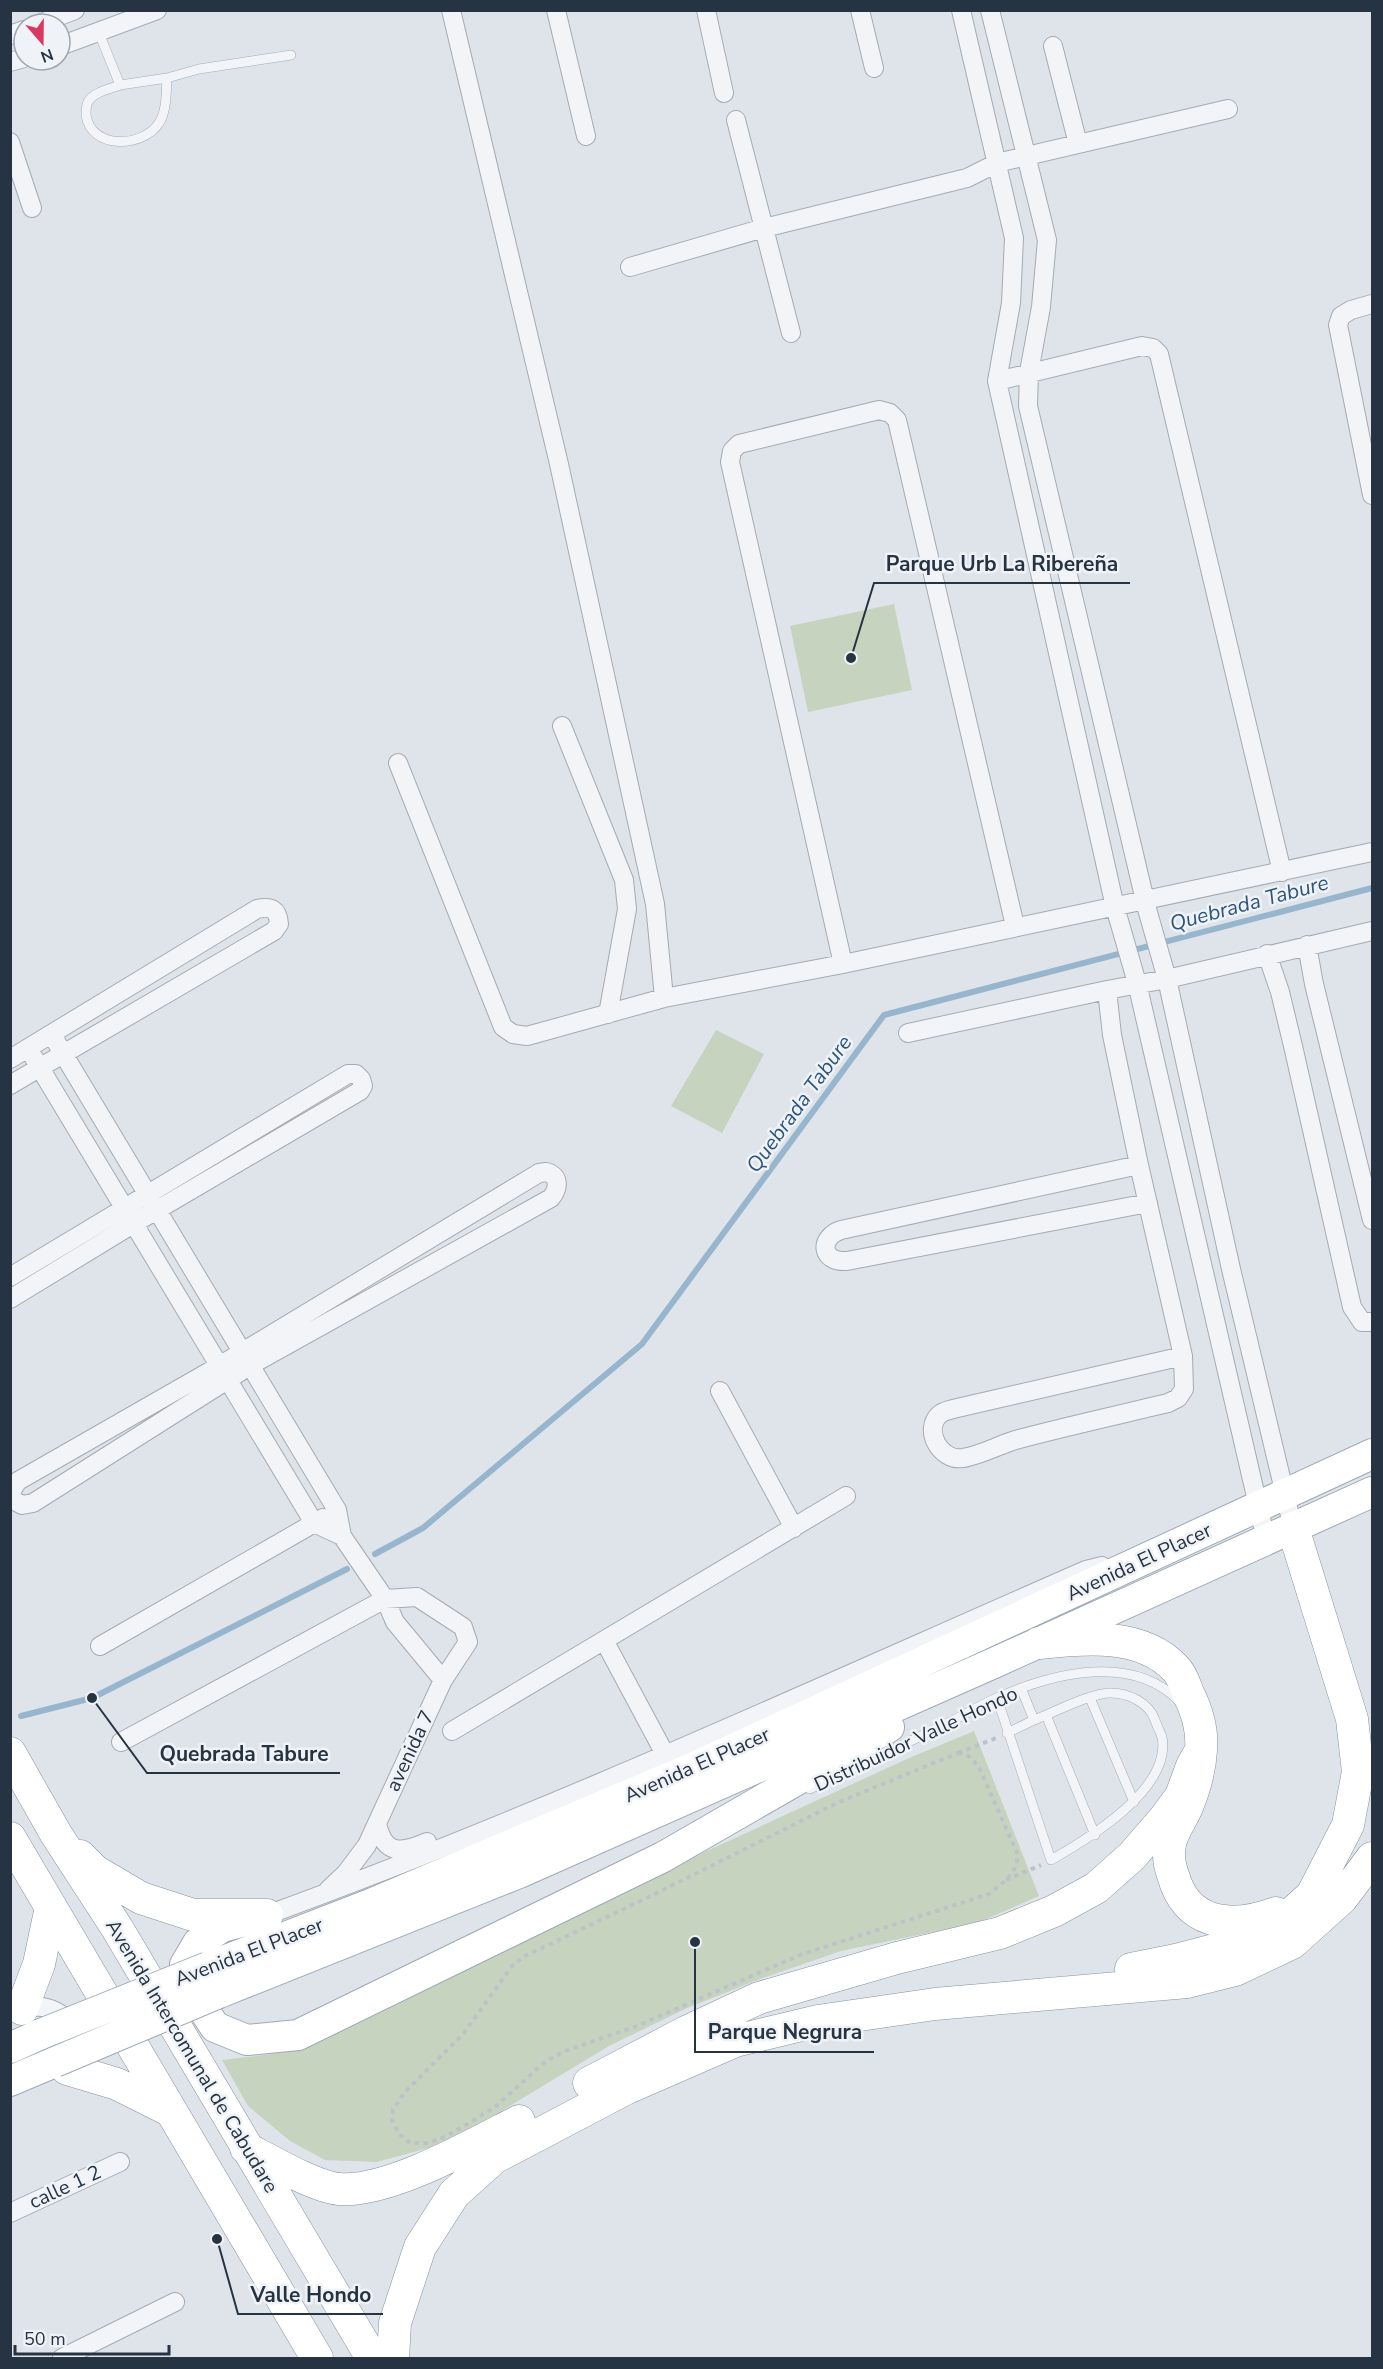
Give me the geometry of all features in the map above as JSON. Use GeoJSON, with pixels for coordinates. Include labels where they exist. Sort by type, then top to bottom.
{"type":"FeatureCollection","features":[{"type":"Feature","properties":{"kind":"highway"},"geometry":{"type":"LineString","coordinates":[[393,2358],[395,2323],[420,2247],[454,2194],[494,2158],[627,2088],[735,2042],[818,2021],[935,2004],[1176,1960],[1241,1943],[1281,1923],[1312,1895],[1348,1825],[1358,1772],[1352,1719],[1280,1534]]}},
{"type":"Feature","properties":{"kind":"highway"},"geometry":{"type":"LineString","coordinates":[[1039,1643],[1081,1638],[1117,1641],[1150,1648],[1177,1670],[1201,1736],[1188,1804],[1170,1842],[1169,1864],[1180,1894],[1197,1913],[1216,1920],[1241,1923],[1274,1914],[1312,1895]]}},
{"type":"Feature","properties":{"kind":"highway"},"geometry":{"type":"LineString","coordinates":[[246,2148],[300,2176],[338,2189],[376,2186],[462,2150],[686,2032],[759,1998],[897,1958],[1000,1933],[1054,1911],[1096,1888],[1132,1856],[1164,1819],[1181,1796],[1201,1736]]}},
{"type":"Feature","properties":{"kind":"highway","name":"Avenida Intercomunal de Cabudare"},"geometry":{"type":"LineString","coordinates":[[10,1753],[56,1833],[117,1928],[372,2358]]}},
{"type":"Feature","properties":{"kind":"highway"},"geometry":{"type":"LineString","coordinates":[[56,1833],[95,1870],[141,1898],[193,1915],[267,1915]]}},
{"type":"Feature","properties":{"kind":"highway"},"geometry":{"type":"LineString","coordinates":[[10,1838],[317,2358]]}},
{"type":"Feature","properties":{"kind":"highway"},"geometry":{"type":"LineString","coordinates":[[935,2004],[1187,1982],[1235,1970],[1292,1943],[1342,1898],[1372,1858]]}},
{"type":"Feature","properties":{"kind":"highway"},"geometry":{"type":"LineString","coordinates":[[22,1999],[39,1964],[51,1907]]}},
{"type":"Feature","properties":{"kind":"highway"},"geometry":{"type":"LineString","coordinates":[[61,2065],[144,2095],[169,2110]]}},
{"type":"Feature","properties":{"kind":"main road","name":"Avenida El Placer"},"geometry":{"type":"LineString","coordinates":[[10,2081],[61,2065],[214,1980],[368,1905],[692,1768],[1372,1454]]}},
{"type":"Feature","properties":{"kind":"main road","name":"Avenida El Placer"},"geometry":{"type":"LineString","coordinates":[[10,2048],[42,2034],[214,1980],[519,1873],[1039,1643],[1372,1492]]}},
{"type":"Feature","properties":{"kind":"main road"},"geometry":{"type":"LineString","coordinates":[[267,1915],[222,1927],[198,1943],[185,1965],[192,1992],[215,2027],[246,2040],[298,2035],[663,1857],[868,1740],[996,1662]]}},
{"type":"Feature","properties":{"kind":"street"},"geometry":{"type":"LineString","coordinates":[[72,42],[158,10]]}},
{"type":"Feature","properties":{"kind":"street"},"geometry":{"type":"LineString","coordinates":[[451,10],[559,464],[655,904],[664,998]]}},
{"type":"Feature","properties":{"kind":"street"},"geometry":{"type":"LineString","coordinates":[[556,10],[586,136]]}},
{"type":"Feature","properties":{"kind":"street"},"geometry":{"type":"LineString","coordinates":[[706,10],[724,93]]}},
{"type":"Feature","properties":{"kind":"street"},"geometry":{"type":"LineString","coordinates":[[860,10],[874,68]]}},
{"type":"Feature","properties":{"kind":"street"},"geometry":{"type":"LineString","coordinates":[[961,10],[1014,238],[1011,303],[998,381],[1116,911],[1137,983],[1257,1508],[1280,1534]]}},
{"type":"Feature","properties":{"kind":"street"},"geometry":{"type":"LineString","coordinates":[[990,10],[1047,240],[1041,307],[1029,372],[1029,406],[1146,905],[1167,979],[1228,1257],[1286,1494],[1280,1534]]}},
{"type":"Feature","properties":{"kind":"street"},"geometry":{"type":"LineString","coordinates":[[1053,46],[1078,144]]}},
{"type":"Feature","properties":{"kind":"street"},"geometry":{"type":"LineString","coordinates":[[630,267],[764,228],[967,178],[997,163],[1228,109]]}},
{"type":"Feature","properties":{"kind":"street"},"geometry":{"type":"LineString","coordinates":[[736,120],[791,333]]}},
{"type":"Feature","properties":{"kind":"street"},"geometry":{"type":"LineString","coordinates":[[10,142],[32,208]]}},
{"type":"Feature","properties":{"kind":"street"},"geometry":{"type":"LineString","coordinates":[[1011,303],[1041,307]]}},
{"type":"Feature","properties":{"kind":"street"},"geometry":{"type":"LineString","coordinates":[[1372,304],[1351,310],[1341,316],[1338,326],[1372,495]]}},
{"type":"Feature","properties":{"kind":"street"},"geometry":{"type":"LineString","coordinates":[[998,381],[1143,346],[1153,348],[1159,354],[1282,872]]}},
{"type":"Feature","properties":{"kind":"street"},"geometry":{"type":"LineString","coordinates":[[843,964],[730,462],[732,451],[739,444],[879,410],[890,413],[897,420],[1016,926]]}},
{"type":"Feature","properties":{"kind":"street"},"geometry":{"type":"LineString","coordinates":[[562,726],[624,880],[627,909],[609,1014]]}},
{"type":"Feature","properties":{"kind":"street"},"geometry":{"type":"LineString","coordinates":[[398,763],[503,1027],[513,1034],[527,1036],[664,998],[843,964],[1016,926],[1146,905],[1372,852]]}},
{"type":"Feature","properties":{"kind":"street"},"geometry":{"type":"LineString","coordinates":[[10,1059],[257,909],[268,906],[274,909],[278,916],[279,924],[274,930],[10,1085]]}},
{"type":"Feature","properties":{"kind":"street"},"geometry":{"type":"LineString","coordinates":[[908,1033],[1137,983],[1167,979],[1372,931]]}},
{"type":"Feature","properties":{"kind":"street"},"geometry":{"type":"LineString","coordinates":[[1307,945],[1314,984],[1372,1220]]}},
{"type":"Feature","properties":{"kind":"street"},"geometry":{"type":"LineString","coordinates":[[1267,954],[1280,992],[1352,1307],[1362,1322],[1372,1322]]}},
{"type":"Feature","properties":{"kind":"street"},"geometry":{"type":"LineString","coordinates":[[1107,990],[1112,1035],[1139,1166],[1183,1356],[1184,1389],[1178,1398],[1168,1403],[1017,1439],[963,1458],[952,1459],[943,1455],[938,1445],[934,1431],[935,1422],[940,1414],[953,1409],[1183,1356]]}},
{"type":"Feature","properties":{"kind":"street"},"geometry":{"type":"LineString","coordinates":[[52,1035],[337,1510],[342,1536],[385,1599],[395,1622],[443,1680]]}},
{"type":"Feature","properties":{"kind":"street"},"geometry":{"type":"LineString","coordinates":[[28,1049],[314,1523],[342,1536]]}},
{"type":"Feature","properties":{"kind":"street"},"geometry":{"type":"LineString","coordinates":[[10,1277],[128,1217],[360,1091],[363,1086],[361,1079],[356,1074],[348,1074],[154,1202]]}},
{"type":"Feature","properties":{"kind":"street"},"geometry":{"type":"LineString","coordinates":[[1139,1166],[841,1230],[828,1238],[826,1251],[828,1257],[833,1260],[847,1261],[1148,1203]]}},
{"type":"Feature","properties":{"kind":"street"},"geometry":{"type":"LineString","coordinates":[[223,1373],[33,1503],[22,1505],[13,1500],[11,1495],[18,1481],[223,1373],[551,1197],[557,1191],[558,1183],[555,1177],[546,1172],[539,1173],[247,1359]]}},
{"type":"Feature","properties":{"kind":"street"},"geometry":{"type":"LineString","coordinates":[[10,1299],[128,1217]]}},
{"type":"Feature","properties":{"kind":"street"},"geometry":{"type":"LineString","coordinates":[[720,1391],[794,1528]]}},
{"type":"Feature","properties":{"kind":"street"},"geometry":{"type":"LineString","coordinates":[[452,1731],[605,1642],[846,1496]]}},
{"type":"Feature","properties":{"kind":"street"},"geometry":{"type":"LineString","coordinates":[[100,1646],[337,1510]]}},
{"type":"Feature","properties":{"kind":"street"},"geometry":{"type":"LineString","coordinates":[[267,1915],[484,1831],[666,1755],[1086,1570],[1162,1552]]}},
{"type":"Feature","properties":{"kind":"street","name":"avenida 7"},"geometry":{"type":"LineString","coordinates":[[325,1894],[346,1873],[367,1845],[443,1680],[468,1642],[464,1627],[417,1597],[385,1599]]}},
{"type":"Feature","properties":{"kind":"street"},"geometry":{"type":"LineString","coordinates":[[120,1742],[385,1599]]}},
{"type":"Feature","properties":{"kind":"street"},"geometry":{"type":"LineString","coordinates":[[605,1642],[666,1755]]}},
{"type":"Feature","properties":{"kind":"street"},"geometry":{"type":"LineString","coordinates":[[377,1823],[383,1841],[394,1849],[406,1851],[434,1839],[484,1831]]}},
{"type":"Feature","properties":{"kind":"street"},"geometry":{"type":"LineString","coordinates":[[10,2094],[78,2057],[80,2047],[74,2026],[60,2011],[22,1999]]}},
{"type":"Feature","properties":{"kind":"street","name":"calle 1 2"},"geometry":{"type":"LineString","coordinates":[[10,2213],[120,2162]]}},
{"type":"Feature","properties":{"kind":"street"},"geometry":{"type":"LineString","coordinates":[[62,2358],[175,2302]]}},
{"type":"Feature","properties":{"kind":"lane"},"geometry":{"type":"LineString","coordinates":[[99,33],[120,85]]}},
{"type":"Feature","properties":{"kind":"lane"},"geometry":{"type":"LineString","coordinates":[[167,78],[164,111],[159,124],[148,134],[132,141],[108,141],[98,136],[88,124],[86,112],[88,101],[98,93],[120,85],[167,78],[199,69],[291,55]]}},
{"type":"Feature","properties":{"kind":"lane","name":"Distribuidor Valle Hondo"},"geometry":{"type":"LineString","coordinates":[[797,1795],[958,1719],[997,1698],[1021,1688],[1081,1672],[1130,1672],[1171,1693],[1201,1736]]}},
{"type":"Feature","properties":{"kind":"lane"},"geometry":{"type":"LineString","coordinates":[[1021,1688],[1034,1720]]}},
{"type":"Feature","properties":{"kind":"lane"},"geometry":{"type":"LineString","coordinates":[[997,1698],[1007,1733],[1052,1860],[1095,1835],[1134,1802],[1156,1772],[1162,1750],[1162,1738],[1152,1712],[1134,1697],[1110,1692],[1046,1715],[1007,1733]]}},
{"type":"Feature","properties":{"kind":"lane"},"geometry":{"type":"LineString","coordinates":[[1090,1698],[1134,1802]]}},
{"type":"Feature","properties":{"kind":"lane"},"geometry":{"type":"LineString","coordinates":[[1046,1715],[1095,1835]]}},
{"type":"Feature","properties":{"kind":"lane"},"geometry":{"type":"LineString","coordinates":[[663,1857],[766,1809]]}},
{"type":"Feature","properties":{"kind":"path"},"geometry":{"type":"LineString","coordinates":[[1007,1733],[837,1803],[525,1956],[512,1966],[464,2033],[404,2093],[393,2110],[392,2120],[399,2134],[410,2143],[427,2143],[445,2137],[495,2107],[546,2061],[565,2051],[637,2026],[800,1955],[989,1894],[1006,1881],[1052,1860]]}},
{"type":"Feature","properties":{"kind":"path"},"geometry":{"type":"LineString","coordinates":[[958,1753],[967,1755],[978,1765],[1018,1855],[1018,1866],[1006,1881]]}},
{"type":"Feature","properties":{"kind":"green space"},"geometry":{"type":"Polygon","coordinates":[[[894,604],[912,690],[808,712],[790,626],[894,604]]]}},
{"type":"Feature","properties":{"kind":"green space"},"geometry":{"type":"Polygon","coordinates":[[[716,1030],[764,1054],[722,1133],[671,1106],[716,1030]]]}},
{"type":"Feature","properties":{"kind":"green space"},"geometry":{"type":"Polygon","coordinates":[[[974,1731],[1039,1896],[977,1923],[841,1951],[760,1979],[685,2009],[609,2046],[450,2142],[377,2162],[325,2160],[290,2141],[248,2106],[222,2060],[272,2054],[333,2028],[648,1878],[909,1758],[974,1731]]]}},
{"type":"Feature","properties":{"kind":"waterway","name":"Quebrada Tabure"},"geometry":{"type":"LineString","coordinates":[[375,1554],[423,1528],[642,1344],[884,1015],[1372,888]]}},
{"type":"Feature","properties":{"kind":"waterway","name":"Quebrada Tabure"},"geometry":{"type":"LineString","coordinates":[[21,1716],[92,1698],[347,1569]]}},
{"type":"Feature","properties":{"kind":"place","name":"Parque Urb La Ribereña"},"geometry":{"type":"Point","coordinates":[851,658]}},
{"type":"Feature","properties":{"kind":"place","name":"Quebrada Tabure"},"geometry":{"type":"Point","coordinates":[92,1698]}},
{"type":"Feature","properties":{"kind":"place","name":"Parque Negrura"},"geometry":{"type":"Point","coordinates":[695,1942]}},
{"type":"Feature","properties":{"kind":"place","name":"Valle Hondo"},"geometry":{"type":"Point","coordinates":[217,2239]}}]}
